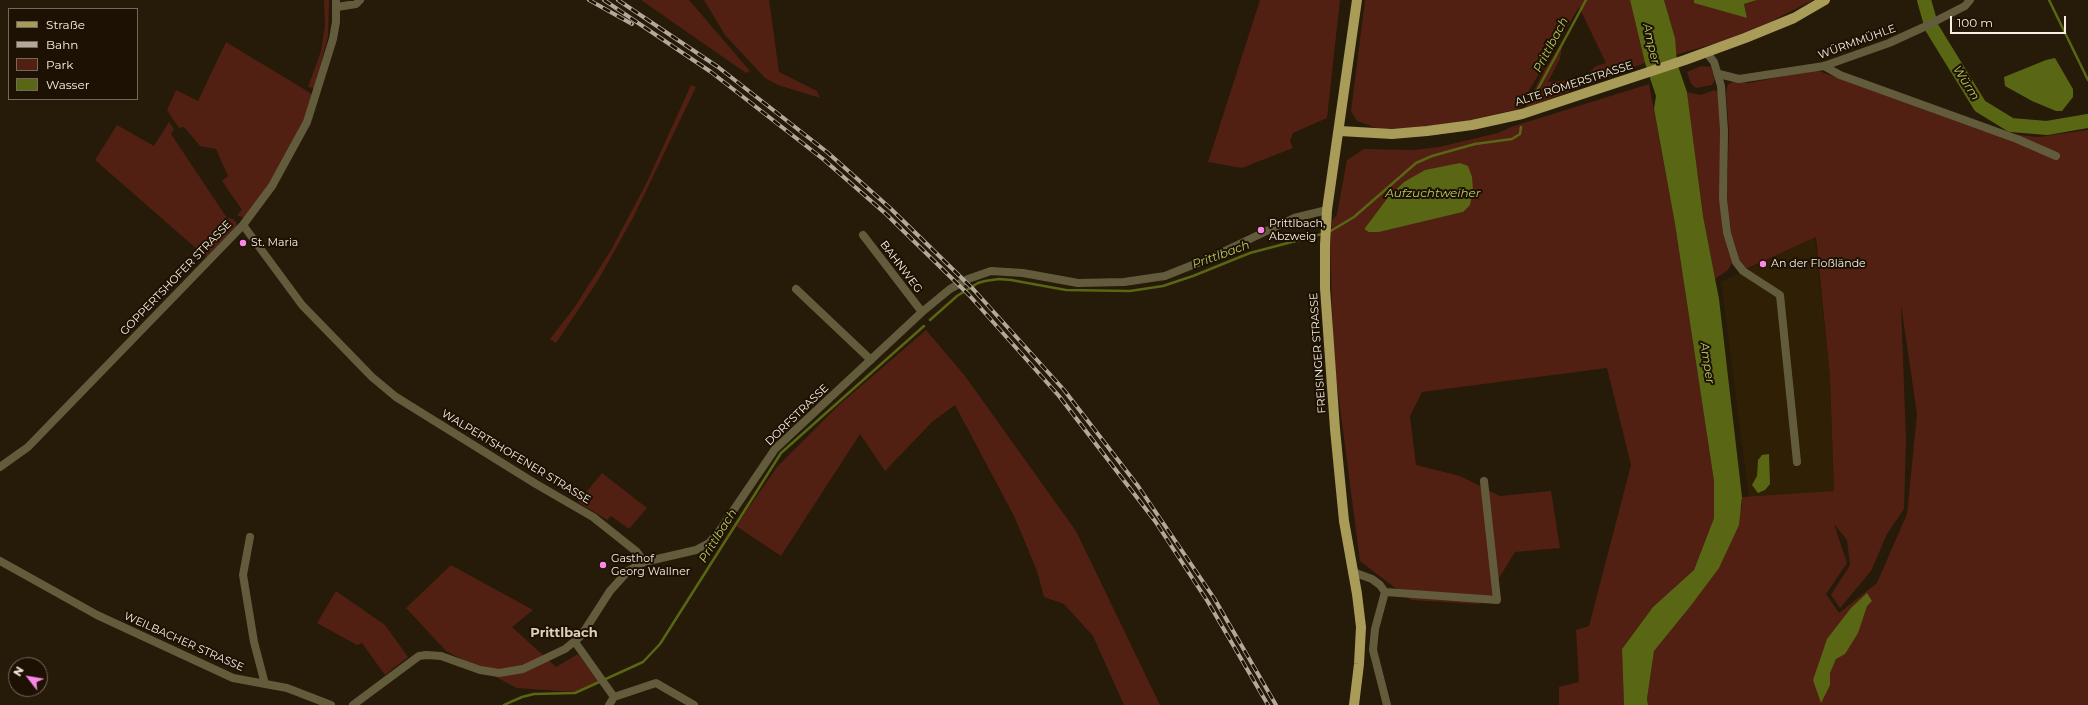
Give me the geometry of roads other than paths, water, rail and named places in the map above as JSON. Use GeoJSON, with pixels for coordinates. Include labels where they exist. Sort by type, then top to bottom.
{"type":"FeatureCollection","features":[{"type":"Feature","properties":{"kind":"main road","name":"FREISINGER STRASSE"},"geometry":{"type":"LineString","coordinates":[[1354,705],[1359,664],[1361,627],[1344,521],[1335,429],[1325,288],[1325,239],[1357,0]]}},
{"type":"Feature","properties":{"kind":"main road","name":"ALTE RÖMERSTRASSE"},"geometry":{"type":"LineString","coordinates":[[1340,131],[1392,134],[1472,125],[1522,114],[1685,60],[1794,18],[1825,0]]}},
{"type":"Feature","properties":{"kind":"street"},"geometry":{"type":"LineString","coordinates":[[336,4],[356,4],[360,0]]}},
{"type":"Feature","properties":{"kind":"street","name":"WÜRMMÜHLE"},"geometry":{"type":"LineString","coordinates":[[1719,74],[1739,79],[1824,66],[1889,43],[1939,20],[1965,6],[1970,0]]}},
{"type":"Feature","properties":{"kind":"street","name":"GOPPERTSHOFER STRASSE"},"geometry":{"type":"LineString","coordinates":[[0,467],[28,447],[243,225],[272,186],[296,146],[307,122],[333,39],[336,4]]}},
{"type":"Feature","properties":{"kind":"street"},"geometry":{"type":"LineString","coordinates":[[1706,52],[1714,62],[1719,74],[1724,131],[1724,199],[1727,232],[1736,262],[1741,268],[1780,295],[1797,462]]}},
{"type":"Feature","properties":{"kind":"street"},"geometry":{"type":"LineString","coordinates":[[1824,66],[1840,75],[2017,139],[2056,156]]}},
{"type":"Feature","properties":{"kind":"street","name":"DORFSTRASSE"},"geometry":{"type":"LineString","coordinates":[[353,705],[419,656],[441,656],[480,670],[499,673],[513,672],[555,655],[574,642],[587,628],[616,582],[628,571],[644,562],[691,552],[709,543],[720,530],[775,449],[922,312],[950,289],[979,274],[992,271],[1023,273],[1078,283],[1118,282],[1165,276],[1210,258],[1294,218],[1328,210]]}},
{"type":"Feature","properties":{"kind":"street","name":"WALPERTSHOFENER STRASSE"},"geometry":{"type":"LineString","coordinates":[[243,225],[302,305],[372,377],[396,397],[536,484],[593,517],[637,552],[644,562]]}},
{"type":"Feature","properties":{"kind":"street","name":"BAHNWEG"},"geometry":{"type":"LineString","coordinates":[[864,235],[922,312]]}},
{"type":"Feature","properties":{"kind":"street"},"geometry":{"type":"LineString","coordinates":[[796,289],[871,360]]}},
{"type":"Feature","properties":{"kind":"street"},"geometry":{"type":"LineString","coordinates":[[1385,592],[1496,600],[1484,481]]}},
{"type":"Feature","properties":{"kind":"street"},"geometry":{"type":"LineString","coordinates":[[250,537],[243,575],[254,642],[265,684]]}},
{"type":"Feature","properties":{"kind":"street","name":"WEILBACHER STRASSE"},"geometry":{"type":"LineString","coordinates":[[0,561],[97,614],[233,678],[287,688],[331,705]]}},
{"type":"Feature","properties":{"kind":"street"},"geometry":{"type":"LineString","coordinates":[[1353,572],[1372,578],[1385,592]]}},
{"type":"Feature","properties":{"kind":"street"},"geometry":{"type":"LineString","coordinates":[[1385,592],[1375,629],[1373,650],[1386,705]]}},
{"type":"Feature","properties":{"kind":"street"},"geometry":{"type":"LineString","coordinates":[[574,642],[614,697]]}},
{"type":"Feature","properties":{"kind":"street"},"geometry":{"type":"LineString","coordinates":[[609,705],[614,697],[656,683],[694,705]]}},
{"type":"Feature","properties":{"kind":"water","name":"Amper"},"geometry":{"type":"Polygon","coordinates":[[[1630,0],[1664,0],[1675,38],[1677,63],[1687,92],[1703,216],[1719,299],[1742,497],[1739,525],[1719,568],[1654,651],[1647,699],[1648,705],[1624,705],[1622,649],[1653,607],[1694,570],[1714,518],[1714,481],[1675,224],[1654,109],[1656,96],[1645,63],[1630,0]]]}},
{"type":"Feature","properties":{"kind":"water"},"geometry":{"type":"Polygon","coordinates":[[[1694,0],[1757,0],[1744,4],[1747,18],[1694,3],[1694,0]]]}},
{"type":"Feature","properties":{"kind":"water"},"geometry":{"type":"Polygon","coordinates":[[[2055,58],[2073,89],[2073,97],[2062,111],[2056,111],[2032,101],[2005,86],[2004,77],[2046,60],[2055,58]]]}},
{"type":"Feature","properties":{"kind":"water","name":"Aufzuchtweiher"},"geometry":{"type":"Polygon","coordinates":[[[1460,163],[1468,166],[1472,177],[1473,190],[1470,205],[1463,212],[1379,232],[1369,232],[1365,230],[1389,196],[1404,182],[1425,170],[1460,163]]]}},
{"type":"Feature","properties":{"kind":"water"},"geometry":{"type":"Polygon","coordinates":[[[1769,454],[1770,484],[1765,490],[1758,493],[1752,485],[1757,476],[1758,460],[1762,455],[1769,454]]]}},
{"type":"Feature","properties":{"kind":"water"},"geometry":{"type":"Polygon","coordinates":[[[1867,593],[1872,601],[1867,606],[1858,633],[1845,654],[1836,659],[1830,673],[1830,685],[1821,703],[1813,680],[1827,639],[1851,608],[1867,593]]]}},
{"type":"Feature","properties":{"kind":"waterway","name":"Prittlbach"},"geometry":{"type":"LineString","coordinates":[[1533,98],[1586,0]]}},
{"type":"Feature","properties":{"kind":"waterway","name":"Würm"},"geometry":{"type":"LineString","coordinates":[[1924,0],[1932,28],[1980,106],[2011,125],[2047,128],[2088,121]]}},
{"type":"Feature","properties":{"kind":"waterway"},"geometry":{"type":"LineString","coordinates":[[2049,0],[2088,80]]}},
{"type":"Feature","properties":{"kind":"waterway","name":"Prittlbach"},"geometry":{"type":"LineString","coordinates":[[1329,232],[1354,217],[1416,163],[1432,156],[1475,144],[1512,139],[1520,134],[1521,127]]}},
{"type":"Feature","properties":{"kind":"waterway","name":"Prittlbach"},"geometry":{"type":"LineString","coordinates":[[930,320],[957,296],[978,283],[985,281],[999,279],[1011,280],[1066,290],[1130,291],[1163,286],[1193,276],[1250,253],[1322,234]]}},
{"type":"Feature","properties":{"kind":"waterway","name":"Prittlbach"},"geometry":{"type":"LineString","coordinates":[[504,705],[522,697],[534,694],[575,693],[643,662],[660,644],[781,453],[924,326]]}},
{"type":"Feature","properties":{"kind":"railway"},"geometry":{"type":"LineString","coordinates":[[589,0],[632,24]]}},
{"type":"Feature","properties":{"kind":"railway"},"geometry":{"type":"LineString","coordinates":[[604,0],[711,72],[823,159],[886,214],[969,295],[1059,396],[1155,521],[1208,602],[1268,705]]}},
{"type":"Feature","properties":{"kind":"railway"},"geometry":{"type":"LineString","coordinates":[[618,0],[718,67],[827,152],[890,208],[974,290],[1064,390],[1138,486],[1214,598],[1276,705]]}},
{"type":"Feature","properties":{"kind":"place","name":"Prittlbach, Abzweig"},"geometry":{"type":"Point","coordinates":[1261,230]}},
{"type":"Feature","properties":{"kind":"place","name":"St. Maria"},"geometry":{"type":"Point","coordinates":[243,243]}},
{"type":"Feature","properties":{"kind":"place","name":"An der Floßlände"},"geometry":{"type":"Point","coordinates":[1763,264]}},
{"type":"Feature","properties":{"kind":"place","name":"Gasthof Georg Wallner"},"geometry":{"type":"Point","coordinates":[603,565]}},
{"type":"Feature","properties":{"kind":"district","name":"Prittlbach"},"geometry":{"type":"Point","coordinates":[564,633]}}]}
